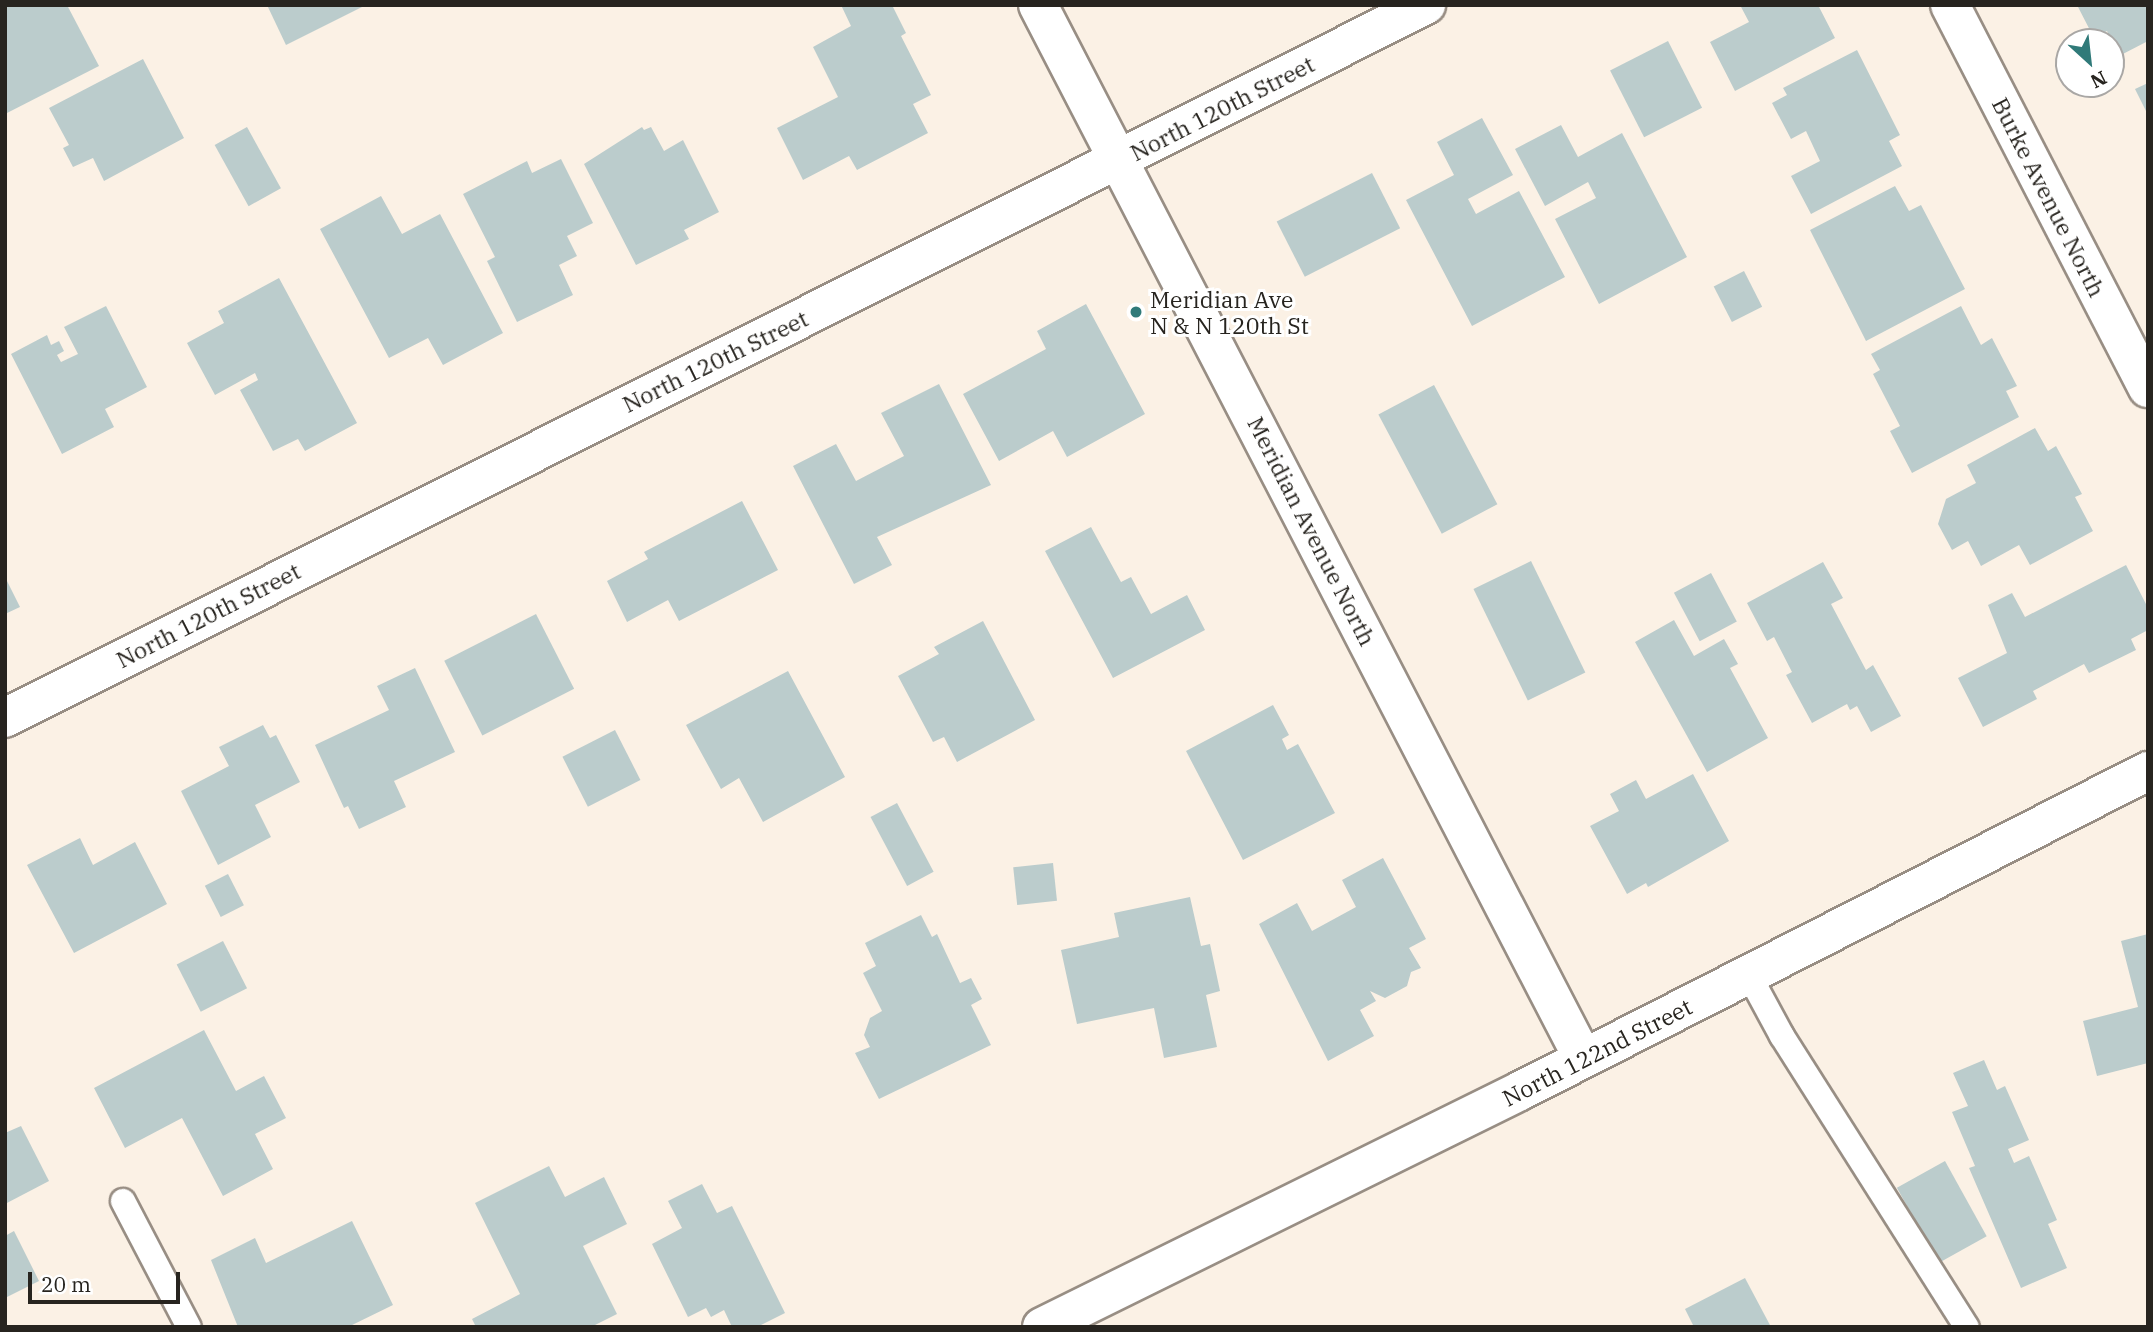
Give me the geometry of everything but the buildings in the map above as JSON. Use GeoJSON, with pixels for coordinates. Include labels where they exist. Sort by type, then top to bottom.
{"type":"FeatureCollection","features":[{"type":"Feature","properties":{"kind":"street","name":"Meridian Avenue North"},"geometry":{"type":"LineString","coordinates":[[1038,5],[1583,1058]]}},
{"type":"Feature","properties":{"kind":"street","name":"North 120th Street"},"geometry":{"type":"LineString","coordinates":[[5,718],[1426,5]]}},
{"type":"Feature","properties":{"kind":"street","name":"Burke Avenue North"},"geometry":{"type":"LineString","coordinates":[[1950,5],[2148,388]]}},
{"type":"Feature","properties":{"kind":"street","name":"North 122nd Street"},"geometry":{"type":"LineString","coordinates":[[1042,1327],[1749,975],[2148,771]]}},
{"type":"Feature","properties":{"kind":"lane"},"geometry":{"type":"LineString","coordinates":[[1749,975],[1782,1036],[1967,1327]]}},
{"type":"Feature","properties":{"kind":"lane"},"geometry":{"type":"LineString","coordinates":[[123,1201],[189,1327]]}},
{"type":"Feature","properties":{"kind":"place","name":"Meridian Ave N & N 120th St"},"geometry":{"type":"Point","coordinates":[1136,312]}}]}
